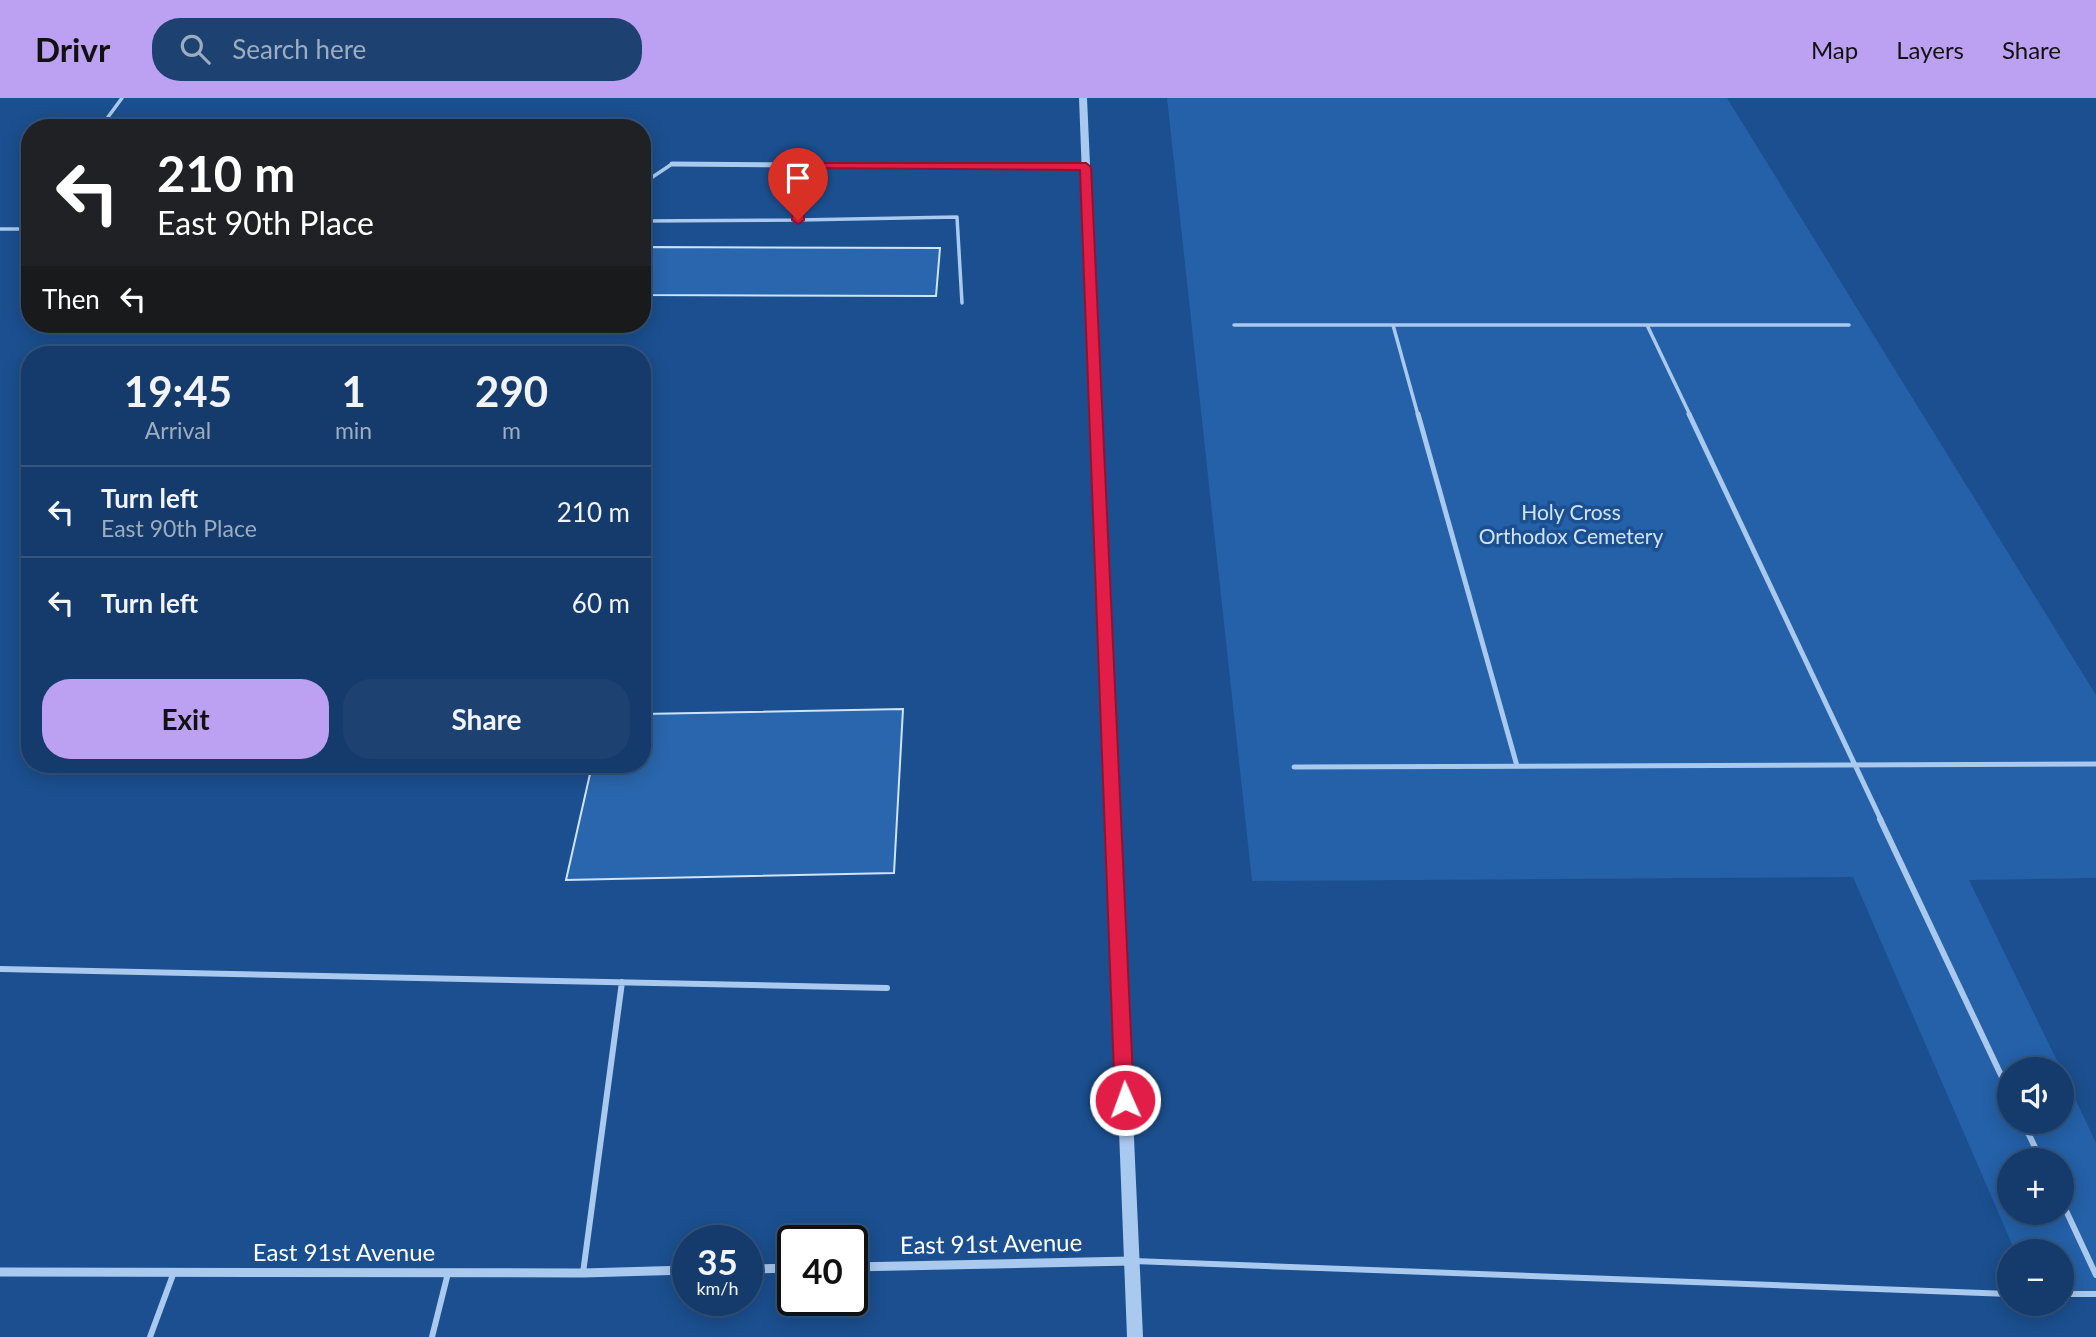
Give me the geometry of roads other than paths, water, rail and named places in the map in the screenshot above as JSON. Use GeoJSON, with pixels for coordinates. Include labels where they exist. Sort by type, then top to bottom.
{"type":"FeatureCollection","features":[{"type":"Feature","properties":{"kind":"street"},"geometry":{"type":"LineString","coordinates":[[1083,98],[1135,1337]]}},
{"type":"Feature","properties":{"kind":"street"},"geometry":{"type":"LineString","coordinates":[[672,164],[1086,167]]}},
{"type":"Feature","properties":{"kind":"street","name":"East 91st Avenue"},"geometry":{"type":"LineString","coordinates":[[868,1267],[1132,1261]]}},
{"type":"Feature","properties":{"kind":"street","name":"East 91st Avenue"},"geometry":{"type":"LineString","coordinates":[[0,1272],[583,1273],[672,1270]]}},
{"type":"Feature","properties":{"kind":"lane"},"geometry":{"type":"LineString","coordinates":[[107,119],[122,98]]}},
{"type":"Feature","properties":{"kind":"lane"},"geometry":{"type":"LineString","coordinates":[[651,178],[672,164]]}},
{"type":"Feature","properties":{"kind":"lane"},"geometry":{"type":"LineString","coordinates":[[798,220],[799,165]]}},
{"type":"Feature","properties":{"kind":"lane"},"geometry":{"type":"LineString","coordinates":[[651,221],[957,217],[962,303]]}},
{"type":"Feature","properties":{"kind":"lane"},"geometry":{"type":"LineString","coordinates":[[0,229],[21,229]]}},
{"type":"Feature","properties":{"kind":"lane"},"geometry":{"type":"LineString","coordinates":[[1234,325],[1849,325]]}},
{"type":"Feature","properties":{"kind":"lane"},"geometry":{"type":"LineString","coordinates":[[1393,325],[1517,766]]}},
{"type":"Feature","properties":{"kind":"lane"},"geometry":{"type":"LineString","coordinates":[[1647,325],[1997,1068]]}},
{"type":"Feature","properties":{"kind":"lane"},"geometry":{"type":"LineString","coordinates":[[1294,767],[2096,764]]}},
{"type":"Feature","properties":{"kind":"lane"},"geometry":{"type":"LineString","coordinates":[[0,969],[887,988]]}},
{"type":"Feature","properties":{"kind":"lane"},"geometry":{"type":"LineString","coordinates":[[583,1273],[622,982]]}},
{"type":"Feature","properties":{"kind":"lane"},"geometry":{"type":"LineString","coordinates":[[2073,1225],[2096,1275]]}},
{"type":"Feature","properties":{"kind":"lane"},"geometry":{"type":"LineString","coordinates":[[1132,1261],[1997,1294]]}},
{"type":"Feature","properties":{"kind":"lane"},"geometry":{"type":"LineString","coordinates":[[150,1337],[174,1272]]}},
{"type":"Feature","properties":{"kind":"lane"},"geometry":{"type":"LineString","coordinates":[[432,1337],[447,1273]]}},
{"type":"Feature","properties":{"kind":"lane"},"geometry":{"type":"LineString","coordinates":[[2074,1294],[2096,1294]]}},
{"type":"Feature","properties":{"kind":"park label","name":"Holy Cross Orthodox Cemetery"},"geometry":{"type":"Point","coordinates":[1571,523]}}]}
